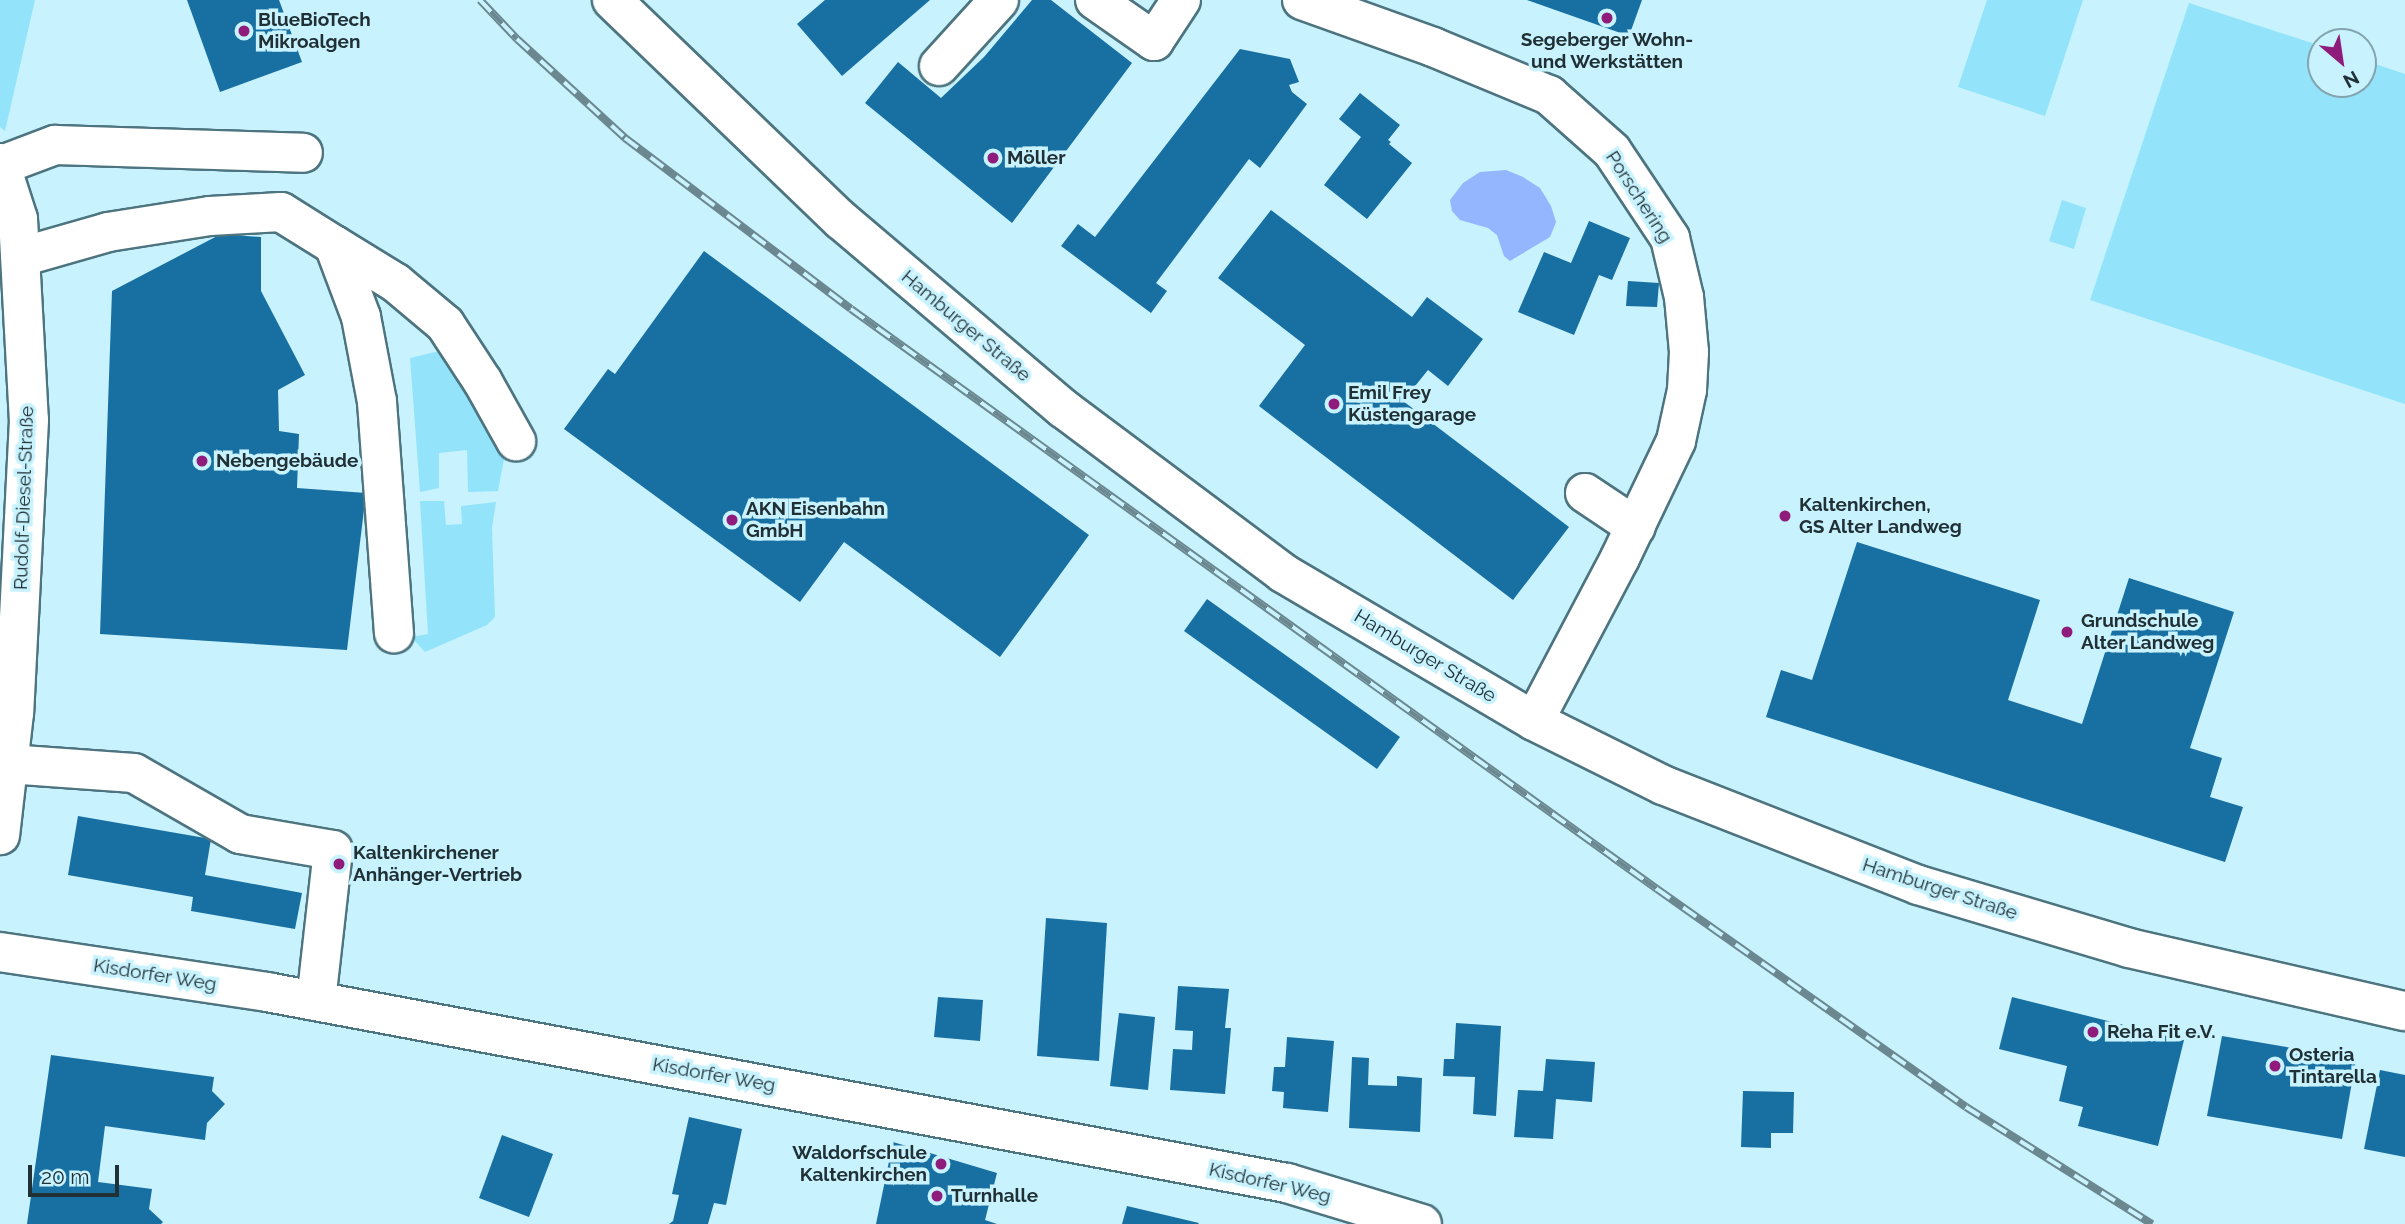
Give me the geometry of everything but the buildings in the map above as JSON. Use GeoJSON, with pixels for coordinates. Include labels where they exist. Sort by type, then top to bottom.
{"type":"FeatureCollection","features":[{"type":"Feature","properties":{"kind":"street","name":"Hamburger Straße"},"geometry":{"type":"LineString","coordinates":[[612,0],[841,220],[1064,409],[1283,573],[1534,721],[1663,785],[1918,885],[2129,948],[2405,1011]]}},
{"type":"Feature","properties":{"kind":"street"},"geometry":{"type":"LineString","coordinates":[[939,66],[999,0]]}},
{"type":"Feature","properties":{"kind":"street"},"geometry":{"type":"LineString","coordinates":[[1095,0],[1154,41],[1181,0]]}},
{"type":"Feature","properties":{"kind":"street","name":"Porschering"},"geometry":{"type":"LineString","coordinates":[[1302,0],[1433,47],[1549,95],[1612,151],[1670,238],[1684,297],[1689,352],[1687,390],[1676,441],[1636,527],[1534,721]]}},
{"type":"Feature","properties":{"kind":"street"},"geometry":{"type":"LineString","coordinates":[[1,164],[55,145],[303,153]]}},
{"type":"Feature","properties":{"kind":"street","name":"Rudolf-Diesel-Straße"},"geometry":{"type":"LineString","coordinates":[[0,835],[14,713],[29,420],[18,219],[1,164]]}},
{"type":"Feature","properties":{"kind":"street"},"geometry":{"type":"LineString","coordinates":[[22,257],[108,232],[210,216],[281,212],[396,284],[444,324],[483,382],[516,441]]}},
{"type":"Feature","properties":{"kind":"street"},"geometry":{"type":"LineString","coordinates":[[334,245],[361,317],[377,402],[394,633]]}},
{"type":"Feature","properties":{"kind":"street"},"geometry":{"type":"LineString","coordinates":[[1585,493],[1636,527]]}},
{"type":"Feature","properties":{"kind":"street"},"geometry":{"type":"LineString","coordinates":[[8,764],[134,773],[240,834],[332,850],[316,1001]]}},
{"type":"Feature","properties":{"kind":"street","name":"Kisdorfer Weg"},"geometry":{"type":"LineString","coordinates":[[0,952],[316,1001],[1287,1183],[1422,1224]]}},
{"type":"Feature","properties":{"kind":"shaded area"},"geometry":{"type":"Polygon","coordinates":[[[0,0],[35,0],[5,131],[0,127],[0,0]]]}},
{"type":"Feature","properties":{"kind":"shaded area"},"geometry":{"type":"Polygon","coordinates":[[[1987,0],[2083,0],[2045,116],[1958,87],[1987,0]]]}},
{"type":"Feature","properties":{"kind":"shaded area"},"geometry":{"type":"Polygon","coordinates":[[[2189,3],[2307,41],[2307,98],[2377,98],[2377,65],[2405,74],[2405,404],[2090,300],[2189,3]]]}},
{"type":"Feature","properties":{"kind":"shaded area"},"geometry":{"type":"Polygon","coordinates":[[[1506,170],[1540,188],[1551,206],[1556,222],[1550,237],[1510,261],[1504,256],[1497,235],[1488,228],[1460,220],[1452,211],[1450,200],[1463,183],[1480,172],[1506,170]]]}},
{"type":"Feature","properties":{"kind":"shaded area"},"geometry":{"type":"Polygon","coordinates":[[[2062,200],[2086,208],[2074,249],[2049,241],[2062,200]]]}},
{"type":"Feature","properties":{"kind":"shaded area"},"geometry":{"type":"Polygon","coordinates":[[[439,351],[455,354],[507,443],[498,491],[468,492],[467,450],[439,453],[439,488],[420,492],[410,358],[439,351]]]}},
{"type":"Feature","properties":{"kind":"shaded area"},"geometry":{"type":"Polygon","coordinates":[[[420,501],[444,501],[446,525],[462,524],[461,506],[496,502],[492,528],[495,617],[487,625],[425,652],[411,637],[428,634],[420,501]]]}},
{"type":"Feature","properties":{"kind":"railway"},"geometry":{"type":"LineString","coordinates":[[480,0],[517,39],[625,138],[851,309],[1657,889],[1966,1107],[2152,1224]]}},
{"type":"Feature","properties":{"kind":"place","name":"Segeberger Wohn- und Werkstätten"},"geometry":{"type":"Point","coordinates":[1607,18]}},
{"type":"Feature","properties":{"kind":"place","name":"BlueBioTech Mikroalgen"},"geometry":{"type":"Point","coordinates":[244,31]}},
{"type":"Feature","properties":{"kind":"place","name":"Möller"},"geometry":{"type":"Point","coordinates":[993,158]}},
{"type":"Feature","properties":{"kind":"place","name":"Emil Frey Küstengarage"},"geometry":{"type":"Point","coordinates":[1334,404]}},
{"type":"Feature","properties":{"kind":"place","name":"Nebengebäude"},"geometry":{"type":"Point","coordinates":[202,461]}},
{"type":"Feature","properties":{"kind":"place","name":"Kaltenkirchen, GS Alter Landweg"},"geometry":{"type":"Point","coordinates":[1785,516]}},
{"type":"Feature","properties":{"kind":"place","name":"AKN Eisenbahn GmbH"},"geometry":{"type":"Point","coordinates":[732,520]}},
{"type":"Feature","properties":{"kind":"place","name":"Grundschule Alter Landweg"},"geometry":{"type":"Point","coordinates":[2067,632]}},
{"type":"Feature","properties":{"kind":"place","name":"Kaltenkirchener Anhänger-Vertrieb"},"geometry":{"type":"Point","coordinates":[339,864]}},
{"type":"Feature","properties":{"kind":"place","name":"Reha Fit e.V."},"geometry":{"type":"Point","coordinates":[2093,1032]}},
{"type":"Feature","properties":{"kind":"place","name":"Osteria Tintarella"},"geometry":{"type":"Point","coordinates":[2275,1066]}},
{"type":"Feature","properties":{"kind":"place","name":"Waldorfschule Kaltenkirchen"},"geometry":{"type":"Point","coordinates":[941,1164]}},
{"type":"Feature","properties":{"kind":"place","name":"Turnhalle"},"geometry":{"type":"Point","coordinates":[937,1196]}}]}
